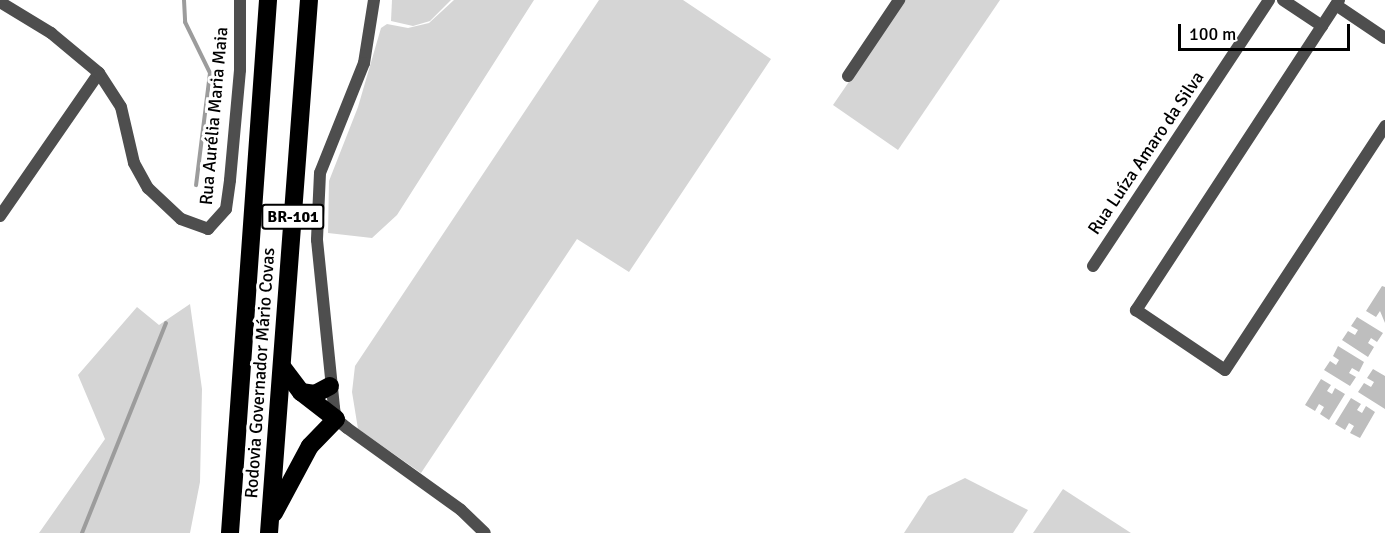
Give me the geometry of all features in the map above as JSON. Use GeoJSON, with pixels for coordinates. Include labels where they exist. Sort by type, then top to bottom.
{"type":"FeatureCollection","features":[{"type":"Feature","properties":{"kind":"highway","name":"Rodovia Governador Mário Covas"},"geometry":{"type":"LineString","coordinates":[[230,533],[268,0]]}},
{"type":"Feature","properties":{"kind":"highway","name":"Rodovia Governador Mário Covas"},"geometry":{"type":"LineString","coordinates":[[270,526],[309,0]]}},
{"type":"Feature","properties":{"kind":"highway"},"geometry":{"type":"LineString","coordinates":[[270,526],[310,446],[336,419],[301,392],[282,367]]}},
{"type":"Feature","properties":{"kind":"highway"},"geometry":{"type":"LineString","coordinates":[[301,392],[315,394],[330,386]]}},
{"type":"Feature","properties":{"kind":"street","name":"Rua Aurélia Maria Maia"},"geometry":{"type":"LineString","coordinates":[[0,2],[51,33],[99,73],[121,107],[134,163],[143,182],[181,219],[208,229],[226,209],[240,70],[240,0]]}},
{"type":"Feature","properties":{"kind":"street"},"geometry":{"type":"LineString","coordinates":[[374,0],[364,63],[320,173],[317,240],[330,386],[336,419],[461,510],[485,533]]}},
{"type":"Feature","properties":{"kind":"street"},"geometry":{"type":"LineString","coordinates":[[848,76],[899,0]]}},
{"type":"Feature","properties":{"kind":"street","name":"Rua Luíza Amaro da Silva"},"geometry":{"type":"LineString","coordinates":[[1093,266],[1269,0]]}},
{"type":"Feature","properties":{"kind":"street"},"geometry":{"type":"LineString","coordinates":[[1283,0],[1322,26]]}},
{"type":"Feature","properties":{"kind":"street"},"geometry":{"type":"LineString","coordinates":[[1385,38],[1338,3],[1136,310],[1225,369],[1385,126]]}},
{"type":"Feature","properties":{"kind":"street"},"geometry":{"type":"LineString","coordinates":[[0,216],[99,73]]}},
{"type":"Feature","properties":{"kind":"shaded area"},"geometry":{"type":"Polygon","coordinates":[[[392,0],[451,0],[430,21],[413,26],[391,21],[392,0]]]}},
{"type":"Feature","properties":{"kind":"shaded area"},"geometry":{"type":"Polygon","coordinates":[[[454,0],[534,0],[397,215],[372,238],[328,233],[329,181],[358,107],[381,28],[387,24],[408,28],[429,23],[454,0]]]}},
{"type":"Feature","properties":{"kind":"shaded area"},"geometry":{"type":"Polygon","coordinates":[[[599,0],[683,0],[771,59],[629,272],[577,239],[421,473],[358,429],[352,392],[355,366],[599,0]]]}},
{"type":"Feature","properties":{"kind":"shaded area"},"geometry":{"type":"Polygon","coordinates":[[[905,0],[1000,0],[898,150],[833,105],[905,0]]]}},
{"type":"Feature","properties":{"kind":"shaded area"},"geometry":{"type":"Polygon","coordinates":[[[190,304],[202,389],[200,482],[190,533],[39,533],[105,439],[78,375],[137,307],[159,325],[190,304]]]}},
{"type":"Feature","properties":{"kind":"shaded area"},"geometry":{"type":"Polygon","coordinates":[[[965,478],[1028,510],[1013,533],[904,533],[928,496],[965,478]]]}},
{"type":"Feature","properties":{"kind":"shaded area"},"geometry":{"type":"Polygon","coordinates":[[[1063,489],[1131,533],[1033,533],[1063,489]]]}},
{"type":"Feature","properties":{"kind":"building"},"geometry":{"type":"Polygon","coordinates":[[[1382,286],[1385,287],[1385,323],[1380,311],[1376,317],[1366,311],[1382,286]]]}},
{"type":"Feature","properties":{"kind":"building"},"geometry":{"type":"Polygon","coordinates":[[[1357,317],[1383,333],[1377,342],[1371,338],[1368,343],[1374,347],[1368,357],[1342,340],[1348,331],[1355,335],[1358,330],[1351,326],[1357,317]]]}},
{"type":"Feature","properties":{"kind":"building"},"geometry":{"type":"Polygon","coordinates":[[[1338,346],[1364,362],[1359,372],[1352,368],[1349,373],[1356,377],[1350,386],[1324,370],[1330,361],[1336,365],[1339,360],[1333,356],[1338,346]]]}},
{"type":"Feature","properties":{"kind":"building"},"geometry":{"type":"Polygon","coordinates":[[[1373,369],[1385,376],[1385,409],[1358,392],[1364,383],[1371,387],[1374,382],[1367,378],[1373,369]]]}},
{"type":"Feature","properties":{"kind":"building"},"geometry":{"type":"Polygon","coordinates":[[[1321,379],[1331,385],[1327,391],[1332,394],[1335,388],[1345,394],[1329,420],[1320,414],[1324,407],[1319,404],[1315,411],[1305,405],[1321,379]]]}},
{"type":"Feature","properties":{"kind":"building"},"geometry":{"type":"Polygon","coordinates":[[[1351,398],[1361,404],[1357,410],[1362,413],[1366,406],[1375,412],[1360,438],[1350,433],[1354,426],[1349,423],[1345,430],[1335,424],[1351,398]]]}},
{"type":"Feature","properties":{"kind":"waterway"},"geometry":{"type":"LineString","coordinates":[[184,0],[185,22],[210,73],[196,185]]}},
{"type":"Feature","properties":{"kind":"waterway"},"geometry":{"type":"LineString","coordinates":[[82,533],[166,323]]}}]}
